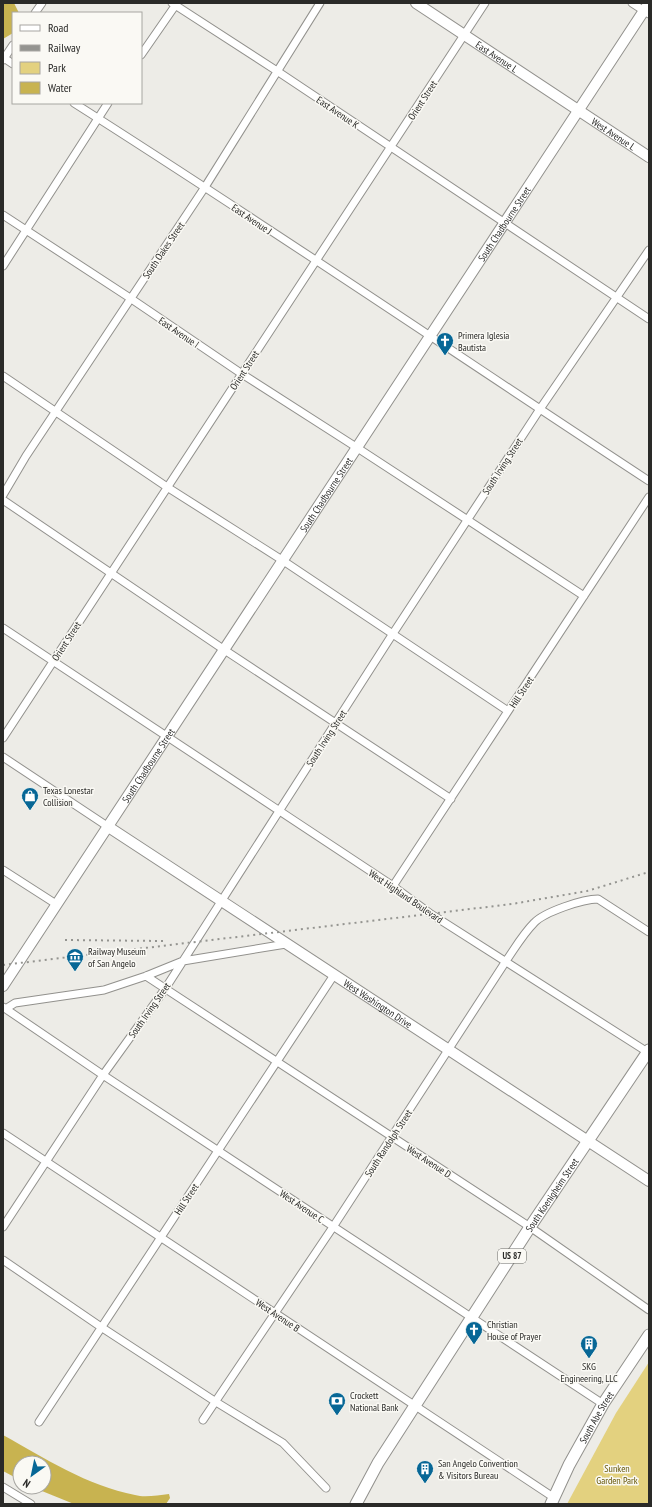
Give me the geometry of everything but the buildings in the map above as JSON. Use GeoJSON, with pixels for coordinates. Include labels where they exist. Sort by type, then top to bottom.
{"type":"FeatureCollection","features":[{"type":"Feature","properties":{"kind":"main road","name":"East Avenue L"},"geometry":{"type":"LineString","coordinates":[[416,3],[577,110]]}},
{"type":"Feature","properties":{"kind":"main road","name":"South Chadbourne Street"},"geometry":{"type":"LineString","coordinates":[[3,986],[577,110],[647,9]]}},
{"type":"Feature","properties":{"kind":"main road","name":"West Avenue L"},"geometry":{"type":"LineString","coordinates":[[577,110],[649,157]]}},
{"type":"Feature","properties":{"kind":"main road","name":"West Washington Drive"},"geometry":{"type":"LineString","coordinates":[[107,826],[649,1181]]}},
{"type":"Feature","properties":{"kind":"main road","name":"South Koenigheim Street"},"geometry":{"type":"LineString","coordinates":[[356,1504],[378,1463],[530,1228],[649,1051]]}},
{"type":"Feature","properties":{"kind":"main road","name":"South Abe Street"},"geometry":{"type":"LineString","coordinates":[[552,1501],[603,1404],[649,1335]]}},
{"type":"Feature","properties":{"kind":"street"},"geometry":{"type":"LineString","coordinates":[[36,12],[42,3]]}},
{"type":"Feature","properties":{"kind":"street","name":"South Oakes Street"},"geometry":{"type":"LineString","coordinates":[[3,495],[130,298],[205,187],[320,3]]}},
{"type":"Feature","properties":{"kind":"street","name":"Orient Street"},"geometry":{"type":"LineString","coordinates":[[3,738],[485,3]]}},
{"type":"Feature","properties":{"kind":"street"},"geometry":{"type":"LineString","coordinates":[[632,3],[647,9]]}},
{"type":"Feature","properties":{"kind":"street"},"geometry":{"type":"LineString","coordinates":[[142,54],[175,4]]}},
{"type":"Feature","properties":{"kind":"street","name":"East Avenue K"},"geometry":{"type":"LineString","coordinates":[[175,4],[504,221],[649,319]]}},
{"type":"Feature","properties":{"kind":"street"},"geometry":{"type":"LineString","coordinates":[[4,59],[12,47]]}},
{"type":"Feature","properties":{"kind":"street","name":"East Avenue J"},"geometry":{"type":"LineString","coordinates":[[76,104],[205,187],[428,337],[649,481]]}},
{"type":"Feature","properties":{"kind":"street"},"geometry":{"type":"LineString","coordinates":[[3,266],[107,104]]}},
{"type":"Feature","properties":{"kind":"street","name":"East Avenue I"},"geometry":{"type":"LineString","coordinates":[[3,215],[130,298],[242,374],[584,596]]}},
{"type":"Feature","properties":{"kind":"street","name":"South Irving Street"},"geometry":{"type":"LineString","coordinates":[[3,1226],[103,1075],[183,961],[392,635],[540,409],[649,250]]}},
{"type":"Feature","properties":{"kind":"street"},"geometry":{"type":"LineString","coordinates":[[3,376],[57,411],[167,487],[282,560],[392,635],[508,711]]}},
{"type":"Feature","properties":{"kind":"street","name":"Hill Street"},"geometry":{"type":"LineString","coordinates":[[393,886],[649,497]]}},
{"type":"Feature","properties":{"kind":"street"},"geometry":{"type":"LineString","coordinates":[[3,500],[110,574],[450,799]]}},
{"type":"Feature","properties":{"kind":"street","name":"West Highland Boulevard"},"geometry":{"type":"LineString","coordinates":[[3,628],[393,886],[431,914],[649,1051]]}},
{"type":"Feature","properties":{"kind":"street"},"geometry":{"type":"LineString","coordinates":[[3,757],[107,826]]}},
{"type":"Feature","properties":{"kind":"street"},"geometry":{"type":"LineString","coordinates":[[3,870],[56,904]]}},
{"type":"Feature","properties":{"kind":"street","name":"South Randolph Street"},"geometry":{"type":"LineString","coordinates":[[203,1420],[333,1227],[506,960],[534,922],[544,915],[589,899],[598,899],[649,932]]}},
{"type":"Feature","properties":{"kind":"street"},"geometry":{"type":"LineString","coordinates":[[5,1008],[15,1003],[104,990],[146,976],[183,961],[286,944]]}},
{"type":"Feature","properties":{"kind":"street","name":"Hill Street"},"geometry":{"type":"LineString","coordinates":[[39,1422],[100,1327],[334,975]]}},
{"type":"Feature","properties":{"kind":"street","name":"West Avenue D"},"geometry":{"type":"LineString","coordinates":[[146,976],[530,1228],[649,1310]]}},
{"type":"Feature","properties":{"kind":"street","name":"West Avenue C"},"geometry":{"type":"LineString","coordinates":[[5,1008],[103,1075],[603,1404]]}},
{"type":"Feature","properties":{"kind":"street","name":"West Avenue B"},"geometry":{"type":"LineString","coordinates":[[3,1133],[46,1160],[160,1238],[276,1312],[552,1501]]}},
{"type":"Feature","properties":{"kind":"street"},"geometry":{"type":"LineString","coordinates":[[3,1260],[100,1327],[216,1402],[284,1443],[326,1488]]}},
{"type":"Feature","properties":{"kind":"street"},"geometry":{"type":"LineString","coordinates":[[3,1487],[31,1504]]}},
{"type":"Feature","properties":{"kind":"green space","name":"Sunken Garden Park"},"geometry":{"type":"Polygon","coordinates":[[[649,1362],[649,1504],[567,1504],[616,1413],[649,1362]]]}},
{"type":"Feature","properties":{"kind":"water"},"geometry":{"type":"Polygon","coordinates":[[[3,3],[14,3],[18,12],[12,12],[12,34],[3,39],[3,3]]]}},
{"type":"Feature","properties":{"kind":"water"},"geometry":{"type":"Polygon","coordinates":[[[3,1435],[38,1455],[12,1455],[12,1476],[3,1471],[3,1435]]]}},
{"type":"Feature","properties":{"kind":"water"},"geometry":{"type":"Polygon","coordinates":[[[52,1463],[83,1478],[118,1491],[139,1496],[169,1494],[170,1498],[166,1504],[74,1504],[52,1495],[52,1463]]]}},
{"type":"Feature","properties":{"kind":"railway"},"geometry":{"type":"LineString","coordinates":[[3,965],[512,904],[587,891],[649,872]]}},
{"type":"Feature","properties":{"kind":"railway"},"geometry":{"type":"LineString","coordinates":[[65,940],[163,941]]}},
{"type":"Feature","properties":{"kind":"place","name":"Primera Iglesia Bautista"},"geometry":{"type":"Point","coordinates":[445,356]}},
{"type":"Feature","properties":{"kind":"place","name":"Texas Lonestar Collision"},"geometry":{"type":"Point","coordinates":[30,811]}},
{"type":"Feature","properties":{"kind":"place","name":"Railway Museum of San Angelo"},"geometry":{"type":"Point","coordinates":[75,972]}},
{"type":"Feature","properties":{"kind":"place","name":"Christian House of Prayer"},"geometry":{"type":"Point","coordinates":[474,1345]}},
{"type":"Feature","properties":{"kind":"place","name":"SKG Engineering, LLC"},"geometry":{"type":"Point","coordinates":[589,1359]}},
{"type":"Feature","properties":{"kind":"place","name":"Crockett National Bank"},"geometry":{"type":"Point","coordinates":[337,1416]}},
{"type":"Feature","properties":{"kind":"place","name":"San Angelo Convention & Visitors Bureau"},"geometry":{"type":"Point","coordinates":[425,1484]}}]}
